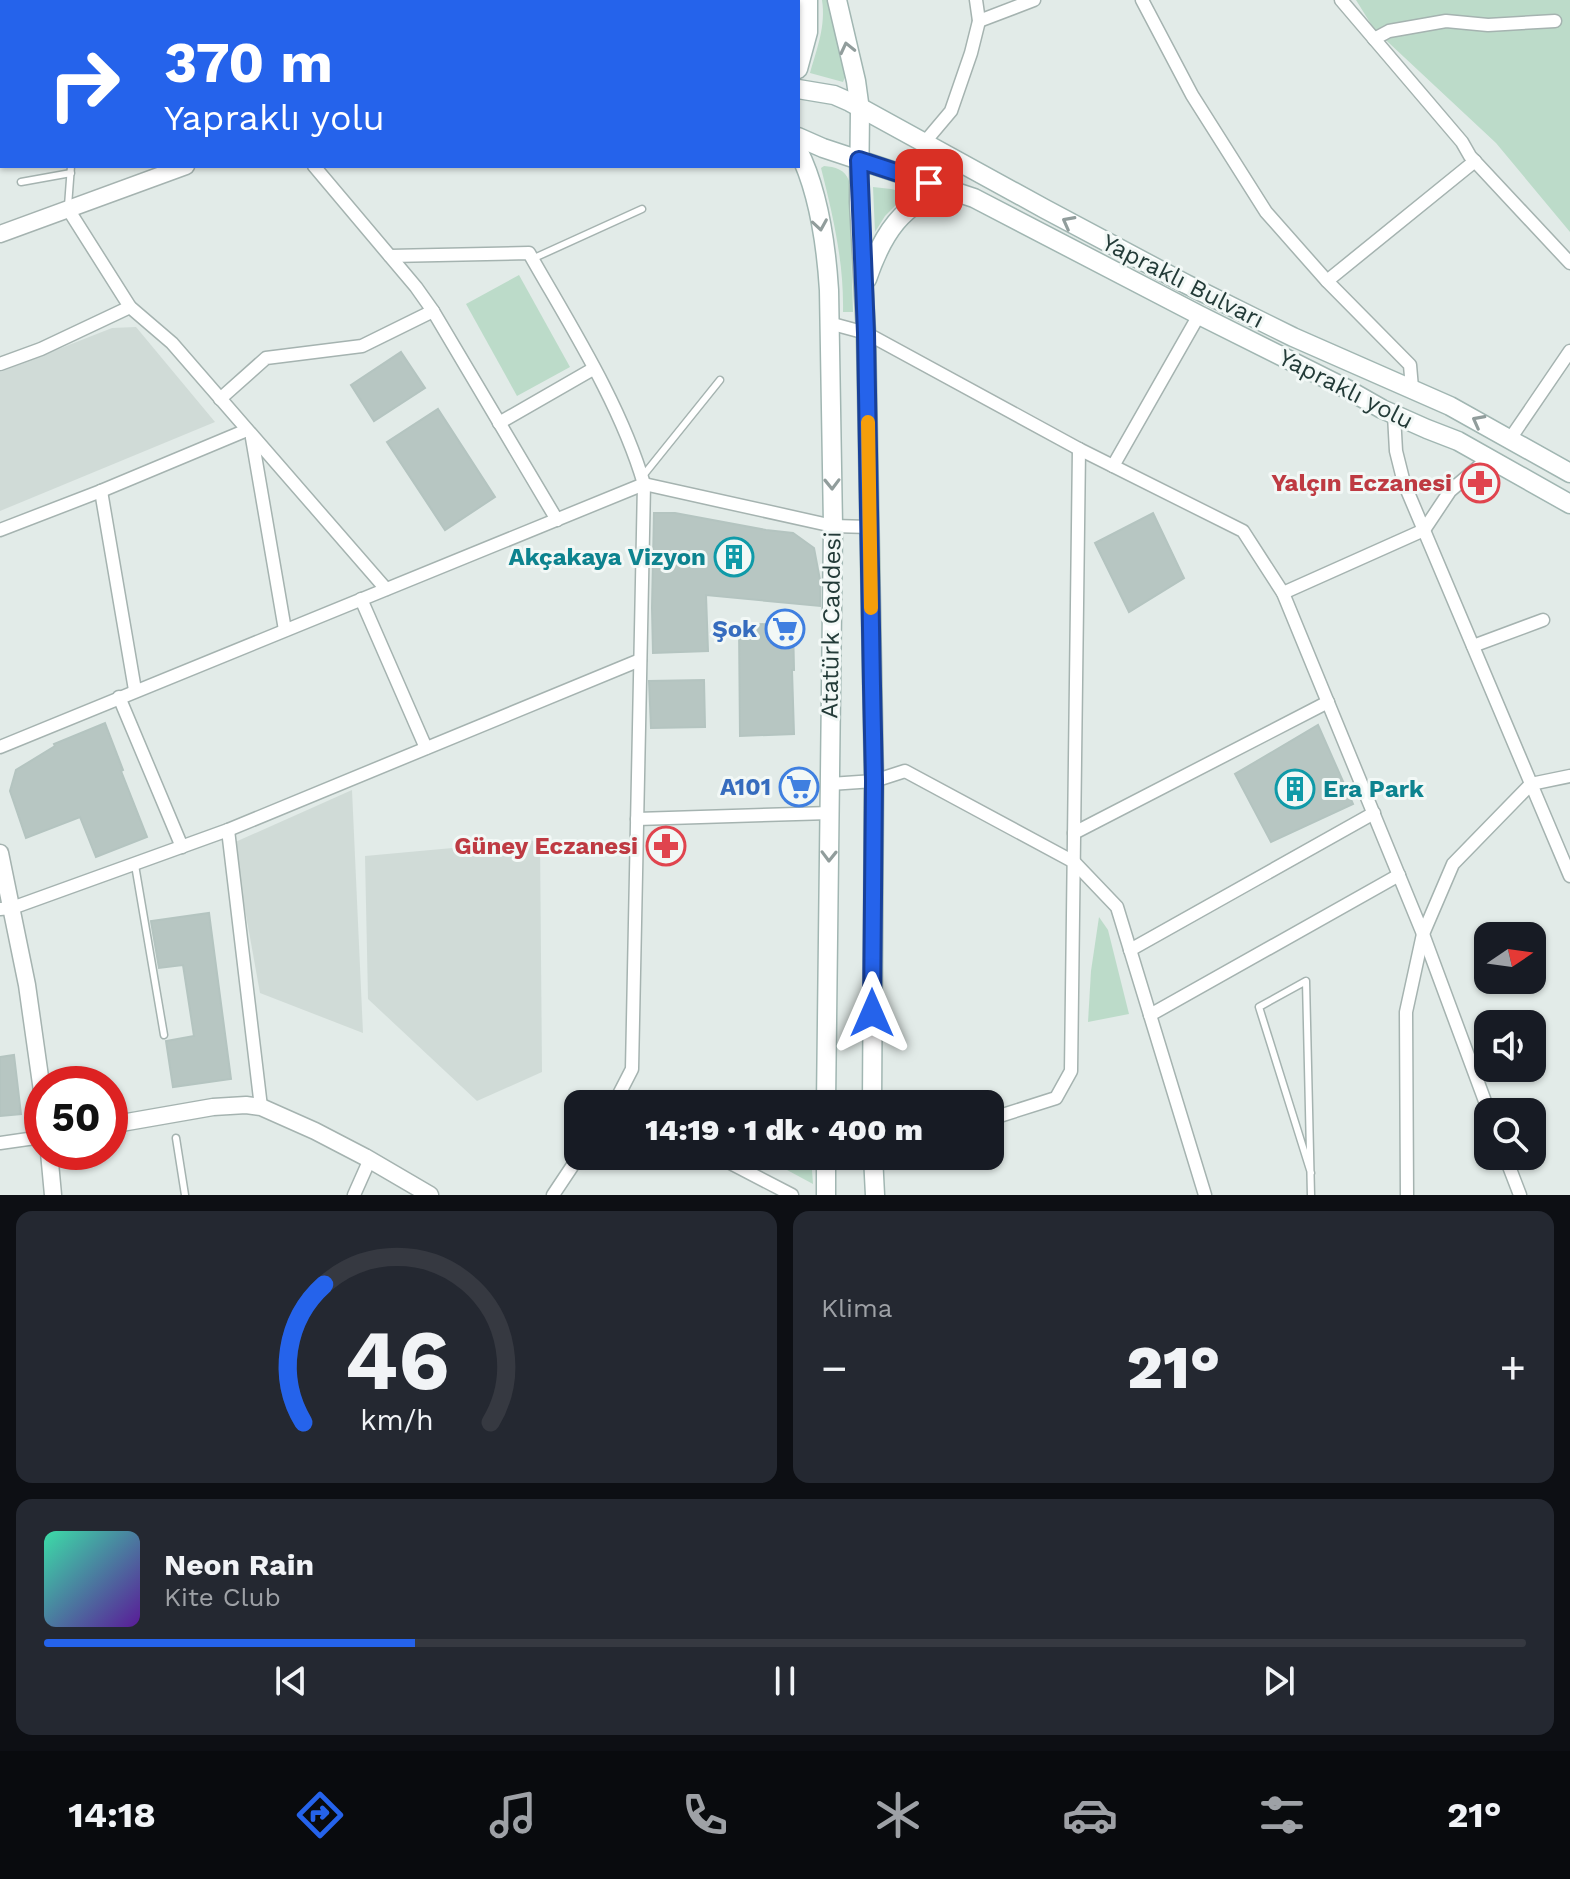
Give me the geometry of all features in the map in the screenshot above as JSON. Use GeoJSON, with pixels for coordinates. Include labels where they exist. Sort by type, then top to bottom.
{"type":"FeatureCollection","features":[{"type":"Feature","properties":{"kind":"main road"},"geometry":{"type":"LineString","coordinates":[[800,62],[808,32],[808,0]]}},
{"type":"Feature","properties":{"kind":"main road","name":"Atatürk Caddesi"},"geometry":{"type":"LineString","coordinates":[[837,0],[859,107],[874,781],[872,1090]]}},
{"type":"Feature","properties":{"kind":"main road","name":"Yapraklı Bulvarı"},"geometry":{"type":"LineString","coordinates":[[800,89],[834,95],[859,107],[1199,290],[1293,337],[1414,389],[1570,473]]}},
{"type":"Feature","properties":{"kind":"main road"},"geometry":{"type":"LineString","coordinates":[[800,138],[859,160]]}},
{"type":"Feature","properties":{"kind":"main road","name":"Atatürk Caddesi"},"geometry":{"type":"LineString","coordinates":[[800,154],[819,213],[828,271],[833,526],[826,1090]]}},
{"type":"Feature","properties":{"kind":"main road","name":"Yapraklı yolu"},"geometry":{"type":"LineString","coordinates":[[859,160],[974,198],[1394,414],[1490,457],[1570,504]]}},
{"type":"Feature","properties":{"kind":"main road"},"geometry":{"type":"LineString","coordinates":[[864,289],[878,250],[890,229],[924,198],[949,189]]}},
{"type":"Feature","properties":{"kind":"main road"},"geometry":{"type":"LineString","coordinates":[[1393,381],[1394,414]]}},
{"type":"Feature","properties":{"kind":"main road"},"geometry":{"type":"LineString","coordinates":[[1394,414],[1414,389]]}},
{"type":"Feature","properties":{"kind":"main road"},"geometry":{"type":"LineString","coordinates":[[826,1170],[826,1195]]}},
{"type":"Feature","properties":{"kind":"main road"},"geometry":{"type":"LineString","coordinates":[[874,1170],[875,1195]]}},
{"type":"Feature","properties":{"kind":"street"},"geometry":{"type":"LineString","coordinates":[[924,143],[951,111],[979,21],[976,0]]}},
{"type":"Feature","properties":{"kind":"street"},"geometry":{"type":"LineString","coordinates":[[979,21],[1034,0]]}},
{"type":"Feature","properties":{"kind":"street"},"geometry":{"type":"LineString","coordinates":[[1142,0],[1192,95],[1266,212],[1327,281],[1410,365],[1414,389]]}},
{"type":"Feature","properties":{"kind":"street"},"geometry":{"type":"LineString","coordinates":[[1341,0],[1475,161],[1570,263]]}},
{"type":"Feature","properties":{"kind":"street"},"geometry":{"type":"LineString","coordinates":[[1374,39],[1389,31],[1446,21],[1488,25],[1555,21]]}},
{"type":"Feature","properties":{"kind":"street"},"geometry":{"type":"LineString","coordinates":[[1327,281],[1475,161]]}},
{"type":"Feature","properties":{"kind":"street"},"geometry":{"type":"LineString","coordinates":[[0,234],[181,168]]}},
{"type":"Feature","properties":{"kind":"street"},"geometry":{"type":"LineString","coordinates":[[316,168],[433,311],[557,520]]}},
{"type":"Feature","properties":{"kind":"street"},"geometry":{"type":"LineString","coordinates":[[68,209],[130,307],[172,343],[386,589]]}},
{"type":"Feature","properties":{"kind":"street"},"geometry":{"type":"LineString","coordinates":[[390,256],[529,253],[580,343],[631,444],[643,481],[632,1069],[622,1090]]}},
{"type":"Feature","properties":{"kind":"street"},"geometry":{"type":"LineString","coordinates":[[0,364],[41,349],[130,307]]}},
{"type":"Feature","properties":{"kind":"street"},"geometry":{"type":"LineString","coordinates":[[220,399],[266,358],[362,346],[433,311]]}},
{"type":"Feature","properties":{"kind":"street"},"geometry":{"type":"LineString","coordinates":[[1113,466],[1199,315]]}},
{"type":"Feature","properties":{"kind":"street"},"geometry":{"type":"LineString","coordinates":[[829,323],[866,333],[1079,449],[1243,531],[1283,593],[1423,934],[1484,1098]]}},
{"type":"Feature","properties":{"kind":"street"},"geometry":{"type":"LineString","coordinates":[[1510,439],[1570,351]]}},
{"type":"Feature","properties":{"kind":"street"},"geometry":{"type":"LineString","coordinates":[[499,423],[593,369]]}},
{"type":"Feature","properties":{"kind":"street"},"geometry":{"type":"LineString","coordinates":[[1394,414],[1396,451],[1404,483],[1570,876]]}},
{"type":"Feature","properties":{"kind":"street"},"geometry":{"type":"LineString","coordinates":[[0,530],[250,432]]}},
{"type":"Feature","properties":{"kind":"street"},"geometry":{"type":"LineString","coordinates":[[250,432],[285,630]]}},
{"type":"Feature","properties":{"kind":"street"},"geometry":{"type":"LineString","coordinates":[[1004,1115],[1056,1098],[1071,1071],[1079,449]]}},
{"type":"Feature","properties":{"kind":"street"},"geometry":{"type":"LineString","coordinates":[[1283,593],[1424,530],[1450,491],[1490,457]]}},
{"type":"Feature","properties":{"kind":"street"},"geometry":{"type":"LineString","coordinates":[[0,747],[557,520],[643,481],[833,526],[870,527]]}},
{"type":"Feature","properties":{"kind":"street"},"geometry":{"type":"LineString","coordinates":[[101,491],[135,690]]}},
{"type":"Feature","properties":{"kind":"street"},"geometry":{"type":"LineString","coordinates":[[361,599],[426,748]]}},
{"type":"Feature","properties":{"kind":"street"},"geometry":{"type":"LineString","coordinates":[[1473,646],[1543,620]]}},
{"type":"Feature","properties":{"kind":"street"},"geometry":{"type":"LineString","coordinates":[[6,908],[228,830],[640,660]]}},
{"type":"Feature","properties":{"kind":"street"},"geometry":{"type":"LineString","coordinates":[[119,697],[182,847]]}},
{"type":"Feature","properties":{"kind":"street"},"geometry":{"type":"LineString","coordinates":[[1074,833],[1328,702]]}},
{"type":"Feature","properties":{"kind":"street"},"geometry":{"type":"LineString","coordinates":[[830,784],[874,781],[905,771],[1074,862],[1117,907],[1205,1195]]}},
{"type":"Feature","properties":{"kind":"street"},"geometry":{"type":"LineString","coordinates":[[1407,1195],[1406,1012],[1423,934],[1453,864],[1531,784],[1570,776]]}},
{"type":"Feature","properties":{"kind":"street"},"geometry":{"type":"LineString","coordinates":[[637,819],[830,813]]}},
{"type":"Feature","properties":{"kind":"street"},"geometry":{"type":"LineString","coordinates":[[1130,950],[1374,813]]}},
{"type":"Feature","properties":{"kind":"street"},"geometry":{"type":"LineString","coordinates":[[228,830],[261,1107]]}},
{"type":"Feature","properties":{"kind":"street"},"geometry":{"type":"LineString","coordinates":[[0,853],[6,908],[27,985],[38,1066]]}},
{"type":"Feature","properties":{"kind":"street"},"geometry":{"type":"LineString","coordinates":[[1150,1015],[1399,875]]}},
{"type":"Feature","properties":{"kind":"street"},"geometry":{"type":"LineString","coordinates":[[128,1122],[213,1107],[261,1107],[370,1159],[430,1195]]}},
{"type":"Feature","properties":{"kind":"street"},"geometry":{"type":"LineString","coordinates":[[0,1143],[24,1140]]}},
{"type":"Feature","properties":{"kind":"street"},"geometry":{"type":"LineString","coordinates":[[354,1195],[370,1159]]}},
{"type":"Feature","properties":{"kind":"street"},"geometry":{"type":"LineString","coordinates":[[51,1170],[53,1195]]}},
{"type":"Feature","properties":{"kind":"street"},"geometry":{"type":"LineString","coordinates":[[553,1195],[570,1170]]}},
{"type":"Feature","properties":{"kind":"street"},"geometry":{"type":"LineString","coordinates":[[744,1170],[792,1195]]}},
{"type":"Feature","properties":{"kind":"street"},"geometry":{"type":"LineString","coordinates":[[1510,1170],[1520,1195]]}},
{"type":"Feature","properties":{"kind":"lane"},"geometry":{"type":"LineString","coordinates":[[21,182],[71,170],[68,209]]}},
{"type":"Feature","properties":{"kind":"lane"},"geometry":{"type":"LineString","coordinates":[[532,259],[642,209]]}},
{"type":"Feature","properties":{"kind":"lane"},"geometry":{"type":"LineString","coordinates":[[643,481],[720,380]]}},
{"type":"Feature","properties":{"kind":"lane"},"geometry":{"type":"LineString","coordinates":[[135,864],[164,1035]]}},
{"type":"Feature","properties":{"kind":"lane"},"geometry":{"type":"LineString","coordinates":[[1311,1173],[1259,1007],[1306,981],[1311,1173],[1311,1195]]}},
{"type":"Feature","properties":{"kind":"lane"},"geometry":{"type":"LineString","coordinates":[[176,1138],[185,1195]]}},
{"type":"Feature","properties":{"kind":"shaded area"},"geometry":{"type":"Polygon","coordinates":[[[136,327],[215,422],[0,511],[0,372],[112,328],[136,327]]]}},
{"type":"Feature","properties":{"kind":"shaded area"},"geometry":{"type":"Polygon","coordinates":[[[352,790],[363,1033],[260,993],[233,843],[352,790]]]}},
{"type":"Feature","properties":{"kind":"shaded area"},"geometry":{"type":"Polygon","coordinates":[[[540,840],[542,1072],[477,1101],[368,999],[365,856],[540,840]]]}},
{"type":"Feature","properties":{"kind":"green space"},"geometry":{"type":"Polygon","coordinates":[[[822,0],[829,0],[845,77],[843,82],[810,73],[822,28],[822,0]]]}},
{"type":"Feature","properties":{"kind":"green space"},"geometry":{"type":"Polygon","coordinates":[[[1356,0],[1570,0],[1570,232],[1496,143],[1374,29],[1356,0]]]}},
{"type":"Feature","properties":{"kind":"green space"},"geometry":{"type":"Polygon","coordinates":[[[821,168],[839,169],[849,181],[853,312],[843,312],[840,257],[821,168]]]}},
{"type":"Feature","properties":{"kind":"green space"},"geometry":{"type":"Polygon","coordinates":[[[873,187],[908,193],[885,216],[875,232],[873,187]]]}},
{"type":"Feature","properties":{"kind":"green space"},"geometry":{"type":"Polygon","coordinates":[[[519,275],[570,367],[517,396],[466,304],[519,275]]]}},
{"type":"Feature","properties":{"kind":"green space"},"geometry":{"type":"Polygon","coordinates":[[[1099,917],[1108,930],[1129,1014],[1088,1022],[1091,971],[1099,917]]]}},
{"type":"Feature","properties":{"kind":"green space"},"geometry":{"type":"Polygon","coordinates":[[[787,1170],[812,1170],[813,1184],[787,1170]]]}},
{"type":"Feature","properties":{"kind":"building"},"geometry":{"type":"Polygon","coordinates":[[[401,352],[425,388],[374,421],[351,385],[401,352]]]}},
{"type":"Feature","properties":{"kind":"building"},"geometry":{"type":"Polygon","coordinates":[[[438,409],[495,497],[445,530],[387,442],[438,409]]]}},
{"type":"Feature","properties":{"kind":"building","name":"Akçakaya Vizyon"},"geometry":{"type":"Polygon","coordinates":[[[654,513],[675,513],[793,533],[814,548],[820,580],[820,606],[706,595],[708,651],[653,653],[654,513]]]}},
{"type":"Feature","properties":{"kind":"building"},"geometry":{"type":"Polygon","coordinates":[[[1153,513],[1184,578],[1129,612],[1095,543],[1153,513]]]}},
{"type":"Feature","properties":{"kind":"building"},"geometry":{"type":"Polygon","coordinates":[[[793,623],[794,734],[740,736],[739,625],[793,623]]]}},
{"type":"Feature","properties":{"kind":"building"},"geometry":{"type":"Polygon","coordinates":[[[704,680],[705,727],[651,728],[649,681],[704,680]]]}},
{"type":"Feature","properties":{"kind":"building"},"geometry":{"type":"Polygon","coordinates":[[[105,723],[147,837],[96,857],[80,817],[26,838],[10,791],[16,770],[54,744],[105,723]]]}},
{"type":"Feature","properties":{"kind":"building","name":"Era Park"},"geometry":{"type":"Polygon","coordinates":[[[1318,725],[1353,804],[1271,842],[1235,774],[1318,725]]]}},
{"type":"Feature","properties":{"kind":"building"},"geometry":{"type":"Polygon","coordinates":[[[209,913],[231,1079],[173,1087],[166,1041],[194,1036],[183,965],[159,968],[151,921],[209,913]]]}},
{"type":"Feature","properties":{"kind":"building"},"geometry":{"type":"Polygon","coordinates":[[[14,1055],[21,1114],[0,1116],[0,1057],[14,1055]]]}},
{"type":"Feature","properties":{"kind":"slow traffic"},"geometry":{"type":"LineString","coordinates":[[868,422],[871,608]]}},
{"type":"Feature","properties":{"kind":"place","name":"Yalçın Eczanesi"},"geometry":{"type":"Point","coordinates":[1480,483]}},
{"type":"Feature","properties":{"kind":"place","name":"Akçakaya Vizyon"},"geometry":{"type":"Point","coordinates":[734,557]}},
{"type":"Feature","properties":{"kind":"place","name":"Şok"},"geometry":{"type":"Point","coordinates":[785,629]}},
{"type":"Feature","properties":{"kind":"place","name":"A101"},"geometry":{"type":"Point","coordinates":[799,787]}},
{"type":"Feature","properties":{"kind":"place","name":"Era Park"},"geometry":{"type":"Point","coordinates":[1295,789]}},
{"type":"Feature","properties":{"kind":"place","name":"Güney Eczanesi"},"geometry":{"type":"Point","coordinates":[666,846]}},
{"type":"Feature","properties":{"kind":"route"},"geometry":{"type":"LineString","coordinates":[[872,1013],[874,781],[866,333],[859,160],[929,183]]}}]}
